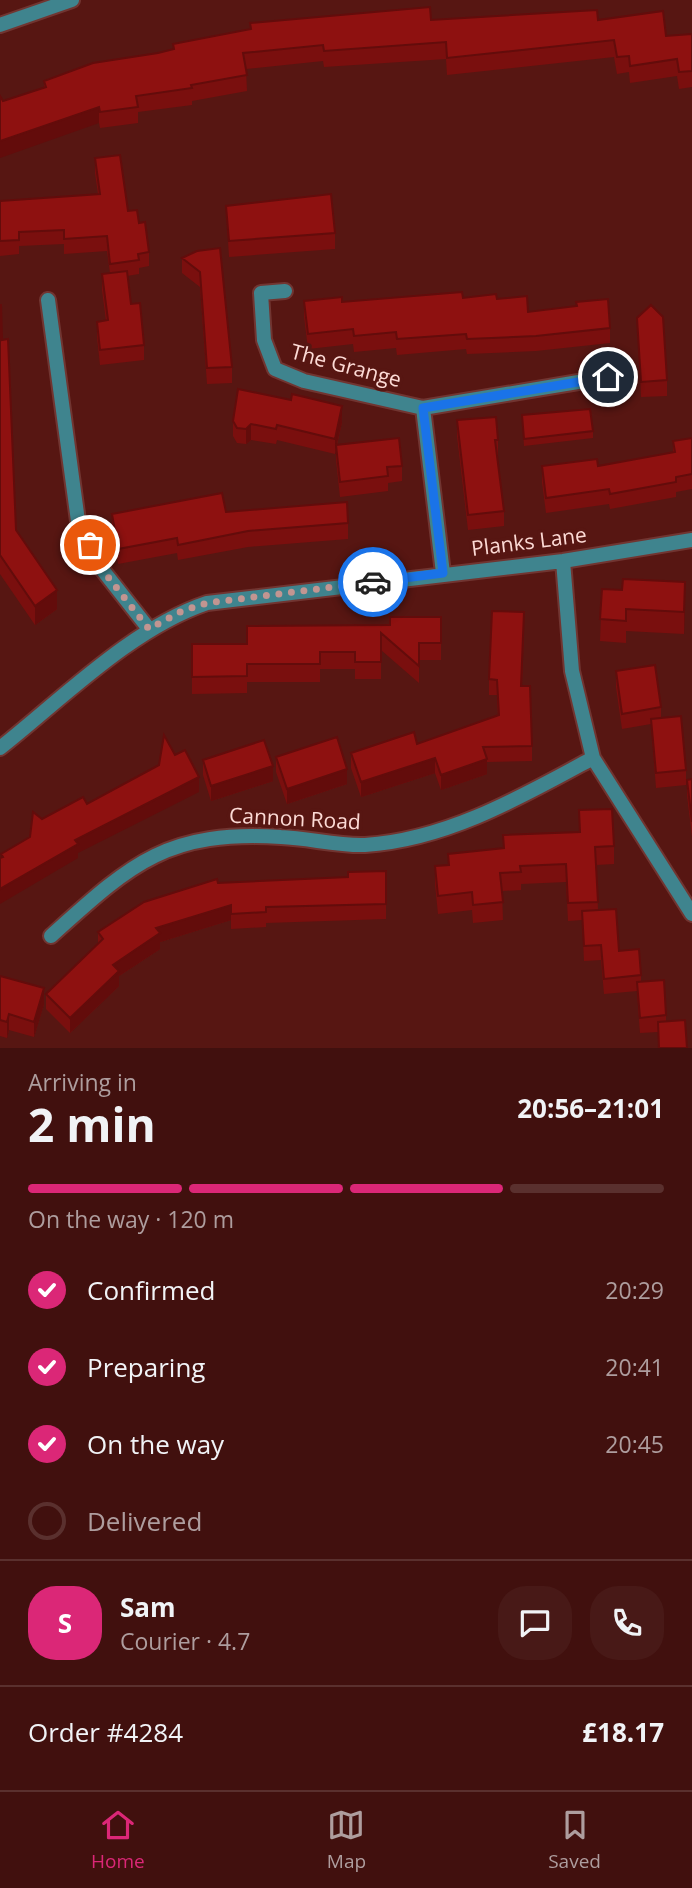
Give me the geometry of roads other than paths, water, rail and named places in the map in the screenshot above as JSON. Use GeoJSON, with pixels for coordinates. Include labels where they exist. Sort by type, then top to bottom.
{"type":"FeatureCollection","features":[{"type":"Feature","properties":{"kind":"street"},"geometry":{"type":"LineString","coordinates":[[0,25],[66,1]]}},
{"type":"Feature","properties":{"kind":"street","name":"The Grange"},"geometry":{"type":"LineString","coordinates":[[285,291],[261,293],[264,340],[275,369],[304,381],[423,408],[608,377],[610,399]]}},
{"type":"Feature","properties":{"kind":"street"},"geometry":{"type":"LineString","coordinates":[[48,300],[78,521],[101,568],[149,629]]}},
{"type":"Feature","properties":{"kind":"street","name":"The Grange"},"geometry":{"type":"LineString","coordinates":[[423,408],[443,573]]}},
{"type":"Feature","properties":{"kind":"street","name":"Planks Lane"},"geometry":{"type":"LineString","coordinates":[[0,748],[149,629],[182,611],[207,603],[443,573],[563,561],[692,540]]}},
{"type":"Feature","properties":{"kind":"street"},"geometry":{"type":"LineString","coordinates":[[563,561],[572,671],[593,758],[692,914]]}},
{"type":"Feature","properties":{"kind":"street","name":"Cannon Road"},"geometry":{"type":"LineString","coordinates":[[51,936],[137,863],[192,840],[215,836],[280,836],[366,845],[397,839],[481,815],[593,758]]}}]}
